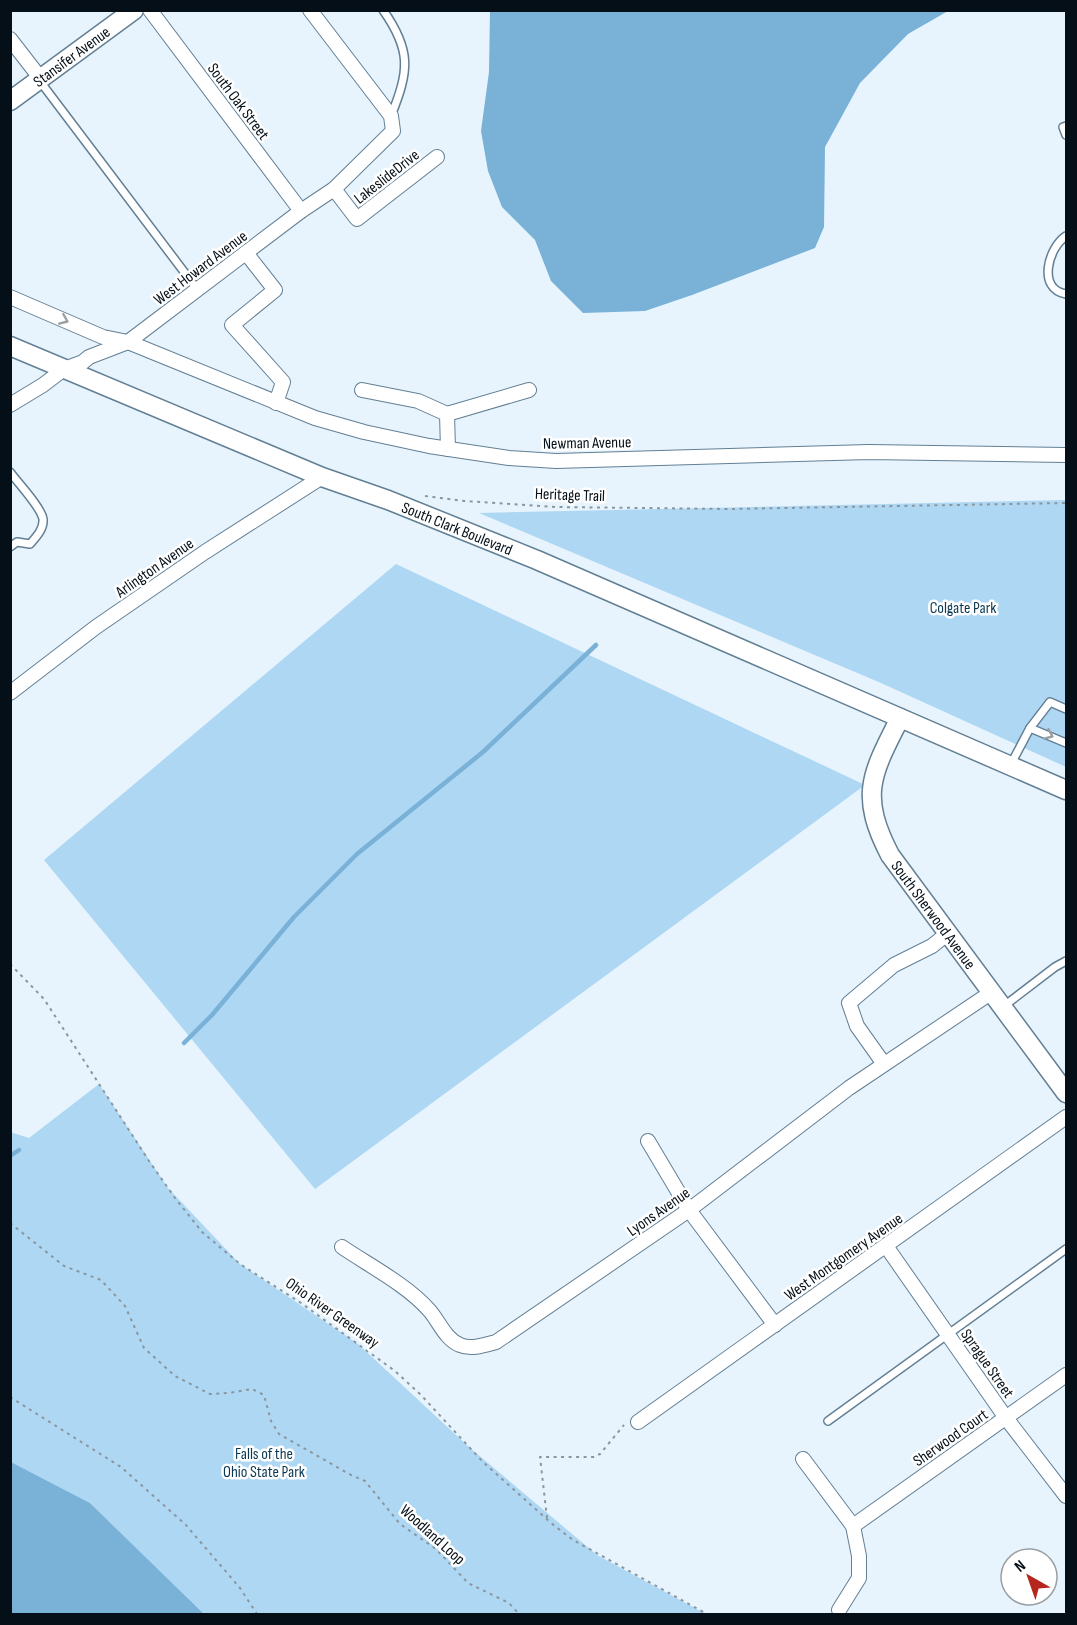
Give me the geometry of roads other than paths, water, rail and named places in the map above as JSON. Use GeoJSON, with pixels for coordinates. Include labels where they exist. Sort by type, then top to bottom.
{"type":"FeatureCollection","features":[{"type":"Feature","properties":{"kind":"street","name":"Stansifer Avenue"},"geometry":{"type":"LineString","coordinates":[[10,101],[134,10]]}},
{"type":"Feature","properties":{"kind":"street","name":"South Oak Street"},"geometry":{"type":"LineString","coordinates":[[150,10],[301,211]]}},
{"type":"Feature","properties":{"kind":"street"},"geometry":{"type":"LineString","coordinates":[[310,10],[391,116]]}},
{"type":"Feature","properties":{"kind":"street"},"geometry":{"type":"LineString","coordinates":[[10,39],[40,80]]}},
{"type":"Feature","properties":{"kind":"street","name":"West Howard Avenue"},"geometry":{"type":"LineString","coordinates":[[10,405],[64,369],[128,342],[301,211],[334,189],[393,131],[391,116]]}},
{"type":"Feature","properties":{"kind":"street","name":"LakeslideDrive"},"geometry":{"type":"LineString","coordinates":[[334,189],[357,219],[437,157]]}},
{"type":"Feature","properties":{"kind":"street"},"geometry":{"type":"LineString","coordinates":[[246,253],[275,290],[232,325],[283,382],[276,403]]}},
{"type":"Feature","properties":{"kind":"street"},"geometry":{"type":"LineString","coordinates":[[10,297],[103,337],[128,342]]}},
{"type":"Feature","properties":{"kind":"street","name":"Newman Avenue"},"geometry":{"type":"LineString","coordinates":[[128,342],[315,418],[364,432],[448,449],[509,458],[556,461],[623,457],[869,452],[1066,455]]}},
{"type":"Feature","properties":{"kind":"street","name":"South Clark Boulevard"},"geometry":{"type":"LineString","coordinates":[[10,346],[322,477],[388,500],[537,560],[1066,790]]}},
{"type":"Feature","properties":{"kind":"street"},"geometry":{"type":"LineString","coordinates":[[362,390],[418,401],[447,414],[529,390]]}},
{"type":"Feature","properties":{"kind":"street"},"geometry":{"type":"LineString","coordinates":[[447,414],[448,449]]}},
{"type":"Feature","properties":{"kind":"street","name":"Arlington Avenue"},"geometry":{"type":"LineString","coordinates":[[10,693],[96,627],[205,552],[322,477]]}},
{"type":"Feature","properties":{"kind":"street","name":"South Sherwood Avenue"},"geometry":{"type":"LineString","coordinates":[[900,718],[872,780],[871,808],[878,832],[890,855],[1066,1093]]}},
{"type":"Feature","properties":{"kind":"street"},"geometry":{"type":"LineString","coordinates":[[884,1064],[857,1026],[849,1003],[894,964],[932,946],[947,934]]}},
{"type":"Feature","properties":{"kind":"street","name":"Lyons Avenue"},"geometry":{"type":"LineString","coordinates":[[342,1247],[419,1299],[444,1332],[459,1345],[480,1347],[496,1342],[689,1210],[884,1064],[998,999]]}},
{"type":"Feature","properties":{"kind":"street","name":"West Montgomery Avenue"},"geometry":{"type":"LineString","coordinates":[[638,1422],[1066,1117]]}},
{"type":"Feature","properties":{"kind":"street"},"geometry":{"type":"LineString","coordinates":[[648,1141],[689,1210],[775,1325]]}},
{"type":"Feature","properties":{"kind":"street","name":"Sprague Street"},"geometry":{"type":"LineString","coordinates":[[886,1246],[1006,1418],[1066,1496]]}},
{"type":"Feature","properties":{"kind":"street","name":"Sherwood Court"},"geometry":{"type":"LineString","coordinates":[[853,1526],[1066,1375]]}},
{"type":"Feature","properties":{"kind":"street"},"geometry":{"type":"LineString","coordinates":[[803,1459],[853,1526],[859,1556],[859,1578],[839,1611]]}},
{"type":"Feature","properties":{"kind":"lane"},"geometry":{"type":"LineString","coordinates":[[383,10],[396,28],[405,54],[403,86],[391,116]]}},
{"type":"Feature","properties":{"kind":"lane"},"geometry":{"type":"LineString","coordinates":[[40,80],[196,289]]}},
{"type":"Feature","properties":{"kind":"lane"},"geometry":{"type":"LineString","coordinates":[[1066,126],[1063,128],[1066,135]]}},
{"type":"Feature","properties":{"kind":"lane"},"geometry":{"type":"LineString","coordinates":[[1066,236],[1054,248],[1048,261],[1048,274],[1053,285],[1061,293],[1066,294]]}},
{"type":"Feature","properties":{"kind":"lane"},"geometry":{"type":"LineString","coordinates":[[10,472],[37,507],[43,519],[40,532],[30,544],[17,542],[10,547]]}},
{"type":"Feature","properties":{"kind":"lane"},"geometry":{"type":"LineString","coordinates":[[1010,766],[1030,728],[1050,702],[1066,709]]}},
{"type":"Feature","properties":{"kind":"lane"},"geometry":{"type":"LineString","coordinates":[[1030,728],[1066,743]]}},
{"type":"Feature","properties":{"kind":"lane"},"geometry":{"type":"LineString","coordinates":[[998,999],[1066,961]]}},
{"type":"Feature","properties":{"kind":"lane"},"geometry":{"type":"LineString","coordinates":[[828,1421],[1066,1249]]}},
{"type":"Feature","properties":{"kind":"waterway"},"geometry":{"type":"LineString","coordinates":[[184,1043],[212,1015],[294,917],[357,854],[483,752],[596,645]]}},
{"type":"Feature","properties":{"kind":"waterway"},"geometry":{"type":"LineString","coordinates":[[10,1156],[19,1150]]}},
{"type":"Feature","properties":{"kind":"park label","name":"Colgate Park"},"geometry":{"type":"Point","coordinates":[963,607]}},
{"type":"Feature","properties":{"kind":"park label","name":"Falls of the Ohio State Park"},"geometry":{"type":"Point","coordinates":[264,1462]}}]}
